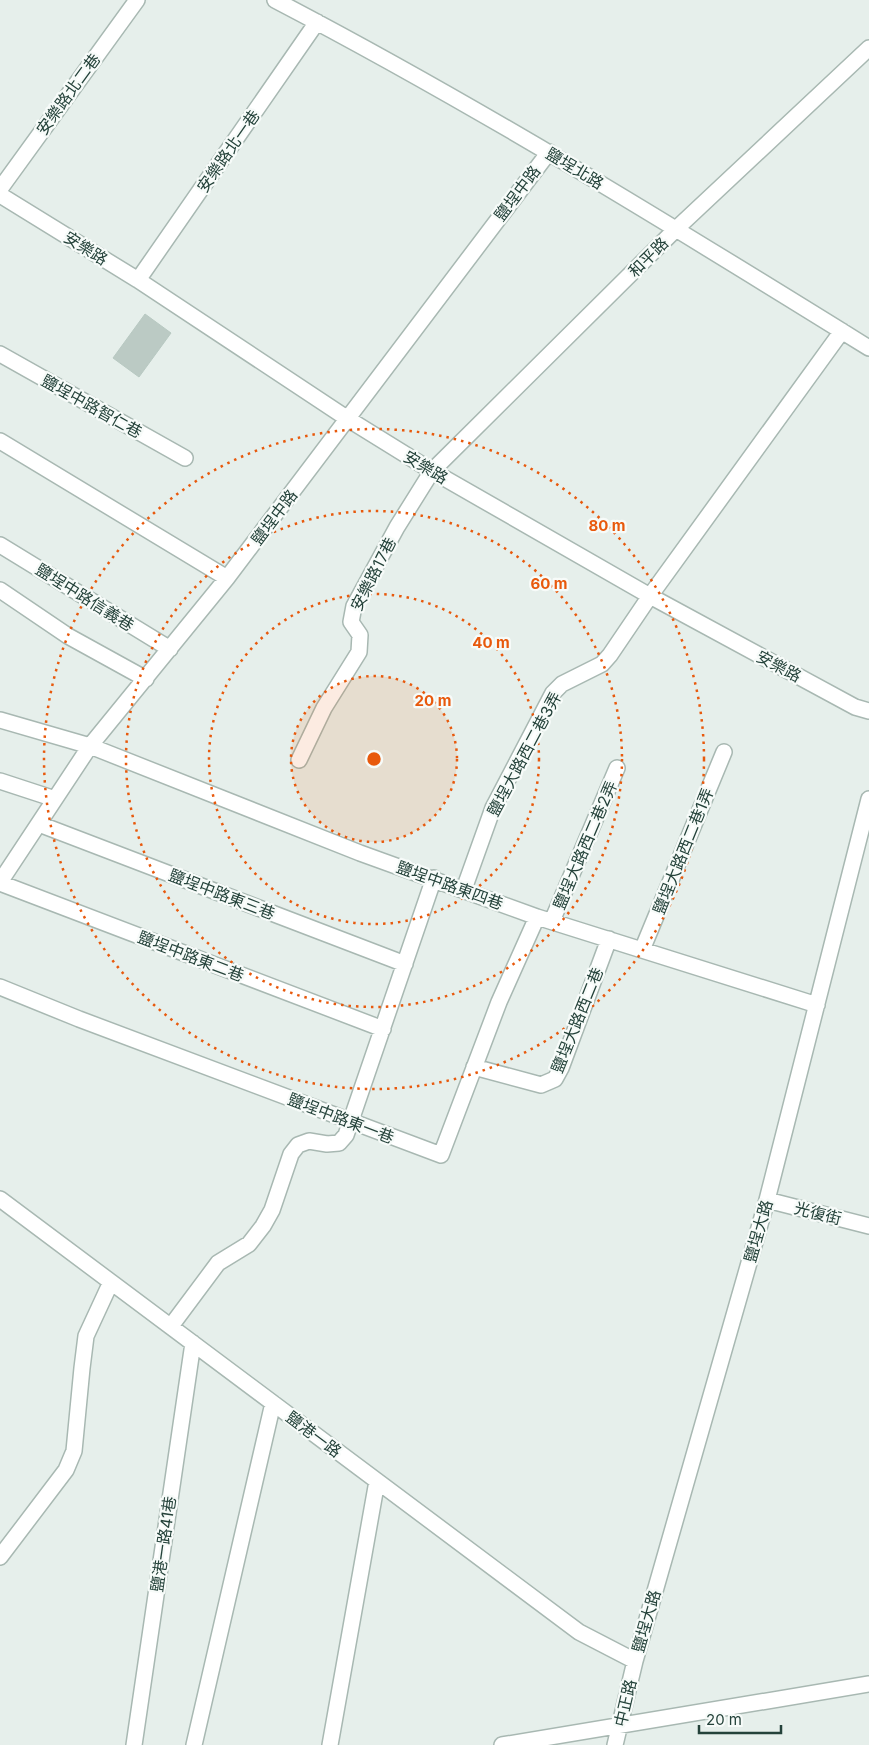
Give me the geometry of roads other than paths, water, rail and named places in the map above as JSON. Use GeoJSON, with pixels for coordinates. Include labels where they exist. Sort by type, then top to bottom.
{"type":"FeatureCollection","features":[{"type":"Feature","properties":{"kind":"street","name":"安樂路北二巷"},"geometry":{"type":"LineString","coordinates":[[0,189],[137,0]]}},
{"type":"Feature","properties":{"kind":"street","name":"鹽埕北路"},"geometry":{"type":"LineString","coordinates":[[274,0],[318,22],[548,152],[869,348]]}},
{"type":"Feature","properties":{"kind":"street","name":"安樂路北一巷"},"geometry":{"type":"LineString","coordinates":[[138,280],[318,22]]}},
{"type":"Feature","properties":{"kind":"street","name":"和平路"},"geometry":{"type":"LineString","coordinates":[[432,471],[676,229],[869,48]]}},
{"type":"Feature","properties":{"kind":"street","name":"鹽埕中路"},"geometry":{"type":"LineString","coordinates":[[0,882],[90,746],[227,578],[348,420],[548,152]]}},
{"type":"Feature","properties":{"kind":"street","name":"安樂路"},"geometry":{"type":"LineString","coordinates":[[0,195],[138,280],[348,420],[432,471],[650,596],[855,707],[869,711]]}},
{"type":"Feature","properties":{"kind":"street","name":"鹽埕大路西二巷3弄"},"geometry":{"type":"LineString","coordinates":[[464,889],[493,808],[553,693],[562,684],[602,664],[610,655],[650,596],[842,331]]}},
{"type":"Feature","properties":{"kind":"street","name":"鹽埕中路智仁巷"},"geometry":{"type":"LineString","coordinates":[[0,354],[185,458]]}},
{"type":"Feature","properties":{"kind":"street"},"geometry":{"type":"LineString","coordinates":[[0,441],[227,578]]}},
{"type":"Feature","properties":{"kind":"street","name":"安樂路17巷"},"geometry":{"type":"LineString","coordinates":[[299,760],[324,708],[359,652],[360,635],[351,622],[354,606],[397,527],[432,471]]}},
{"type":"Feature","properties":{"kind":"street","name":"鹽埕中路信義巷"},"geometry":{"type":"LineString","coordinates":[[0,545],[170,650]]}},
{"type":"Feature","properties":{"kind":"street"},"geometry":{"type":"LineString","coordinates":[[0,590],[68,636],[146,679]]}},
{"type":"Feature","properties":{"kind":"street","name":"鹽埕中路東四巷"},"geometry":{"type":"LineString","coordinates":[[0,720],[90,746],[360,853],[434,878],[538,917],[816,1005]]}},
{"type":"Feature","properties":{"kind":"street","name":"鹽埕大路西二巷1弄"},"geometry":{"type":"LineString","coordinates":[[642,950],[724,752]]}},
{"type":"Feature","properties":{"kind":"street","name":"鹽埕大路西二巷2弄"},"geometry":{"type":"LineString","coordinates":[[552,921],[617,768]]}},
{"type":"Feature","properties":{"kind":"street"},"geometry":{"type":"LineString","coordinates":[[0,781],[55,799]]}},
{"type":"Feature","properties":{"kind":"street","name":"鹽埕大路"},"geometry":{"type":"LineString","coordinates":[[635,1661],[767,1200],[869,799]]}},
{"type":"Feature","properties":{"kind":"street","name":"鹽埕中路東三巷"},"geometry":{"type":"LineString","coordinates":[[39,824],[405,964]]}},
{"type":"Feature","properties":{"kind":"street"},"geometry":{"type":"LineString","coordinates":[[171,1326],[218,1263],[249,1244],[263,1226],[272,1210],[291,1154],[298,1145],[309,1141],[327,1144],[339,1143],[346,1134],[434,878]]}},
{"type":"Feature","properties":{"kind":"street","name":"鹽埕中路東二巷"},"geometry":{"type":"LineString","coordinates":[[0,882],[383,1029]]}},
{"type":"Feature","properties":{"kind":"street","name":"鹽埕中路東一巷"},"geometry":{"type":"LineString","coordinates":[[0,987],[79,1019],[441,1155],[499,1002],[538,917]]}},
{"type":"Feature","properties":{"kind":"street","name":"鹽埕大路西二巷"},"geometry":{"type":"LineString","coordinates":[[474,1067],[541,1086],[554,1079],[561,1068],[609,939]]}},
{"type":"Feature","properties":{"kind":"street","name":"鹽港一路"},"geometry":{"type":"LineString","coordinates":[[0,1199],[579,1632],[635,1661]]}},
{"type":"Feature","properties":{"kind":"street","name":"光復街"},"geometry":{"type":"LineString","coordinates":[[767,1200],[869,1226]]}},
{"type":"Feature","properties":{"kind":"street"},"geometry":{"type":"LineString","coordinates":[[0,1557],[66,1470],[74,1451],[86,1336],[111,1282]]}},
{"type":"Feature","properties":{"kind":"street","name":"鹽港一路41巷"},"geometry":{"type":"LineString","coordinates":[[134,1745],[192,1343]]}},
{"type":"Feature","properties":{"kind":"street"},"geometry":{"type":"LineString","coordinates":[[194,1745],[273,1403]]}},
{"type":"Feature","properties":{"kind":"street"},"geometry":{"type":"LineString","coordinates":[[330,1745],[377,1481]]}},
{"type":"Feature","properties":{"kind":"street","name":"中正路"},"geometry":{"type":"LineString","coordinates":[[615,1745],[635,1661]]}},
{"type":"Feature","properties":{"kind":"street"},"geometry":{"type":"LineString","coordinates":[[502,1745],[869,1684]]}}]}
